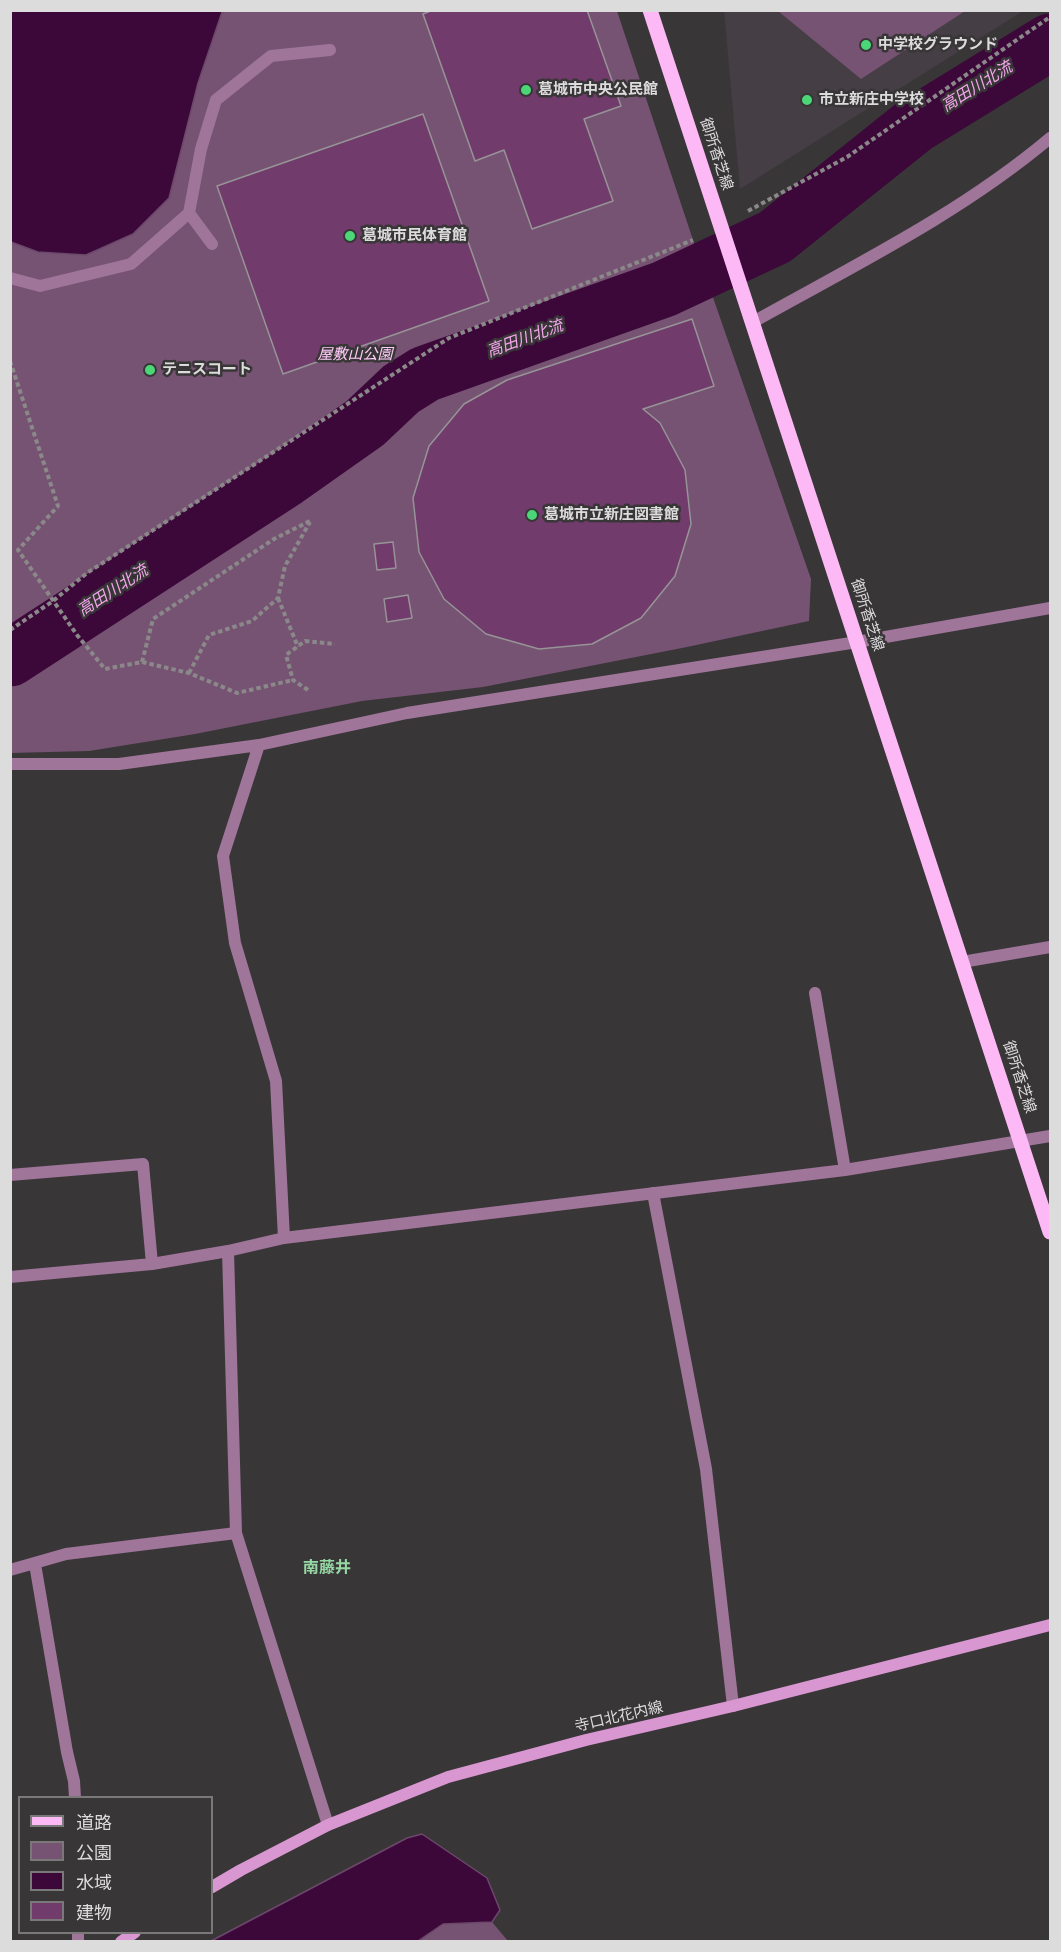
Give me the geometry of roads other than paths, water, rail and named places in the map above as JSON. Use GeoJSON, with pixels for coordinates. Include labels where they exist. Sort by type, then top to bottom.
{"type":"FeatureCollection","features":[{"type":"Feature","properties":{"kind":"main road","name":"御所香芝線"},"geometry":{"type":"LineString","coordinates":[[650,10],[1050,1232]]}},
{"type":"Feature","properties":{"kind":"main road","name":"寺口北花内線"},"geometry":{"type":"LineString","coordinates":[[213,1886],[241,1869],[328,1825],[448,1777],[586,1740],[733,1706],[1050,1625]]}},
{"type":"Feature","properties":{"kind":"street"},"geometry":{"type":"LineString","coordinates":[[10,278],[40,286],[131,264],[189,213],[201,149],[216,100],[271,56],[330,50]]}},
{"type":"Feature","properties":{"kind":"street"},"geometry":{"type":"LineString","coordinates":[[753,322],[984,189],[1050,138]]}},
{"type":"Feature","properties":{"kind":"street"},"geometry":{"type":"LineString","coordinates":[[189,213],[212,244]]}},
{"type":"Feature","properties":{"kind":"street"},"geometry":{"type":"LineString","coordinates":[[10,764],[119,764],[259,745],[407,713],[857,642],[1050,608]]}},
{"type":"Feature","properties":{"kind":"street"},"geometry":{"type":"LineString","coordinates":[[259,745],[223,856],[236,943],[276,1081],[284,1238]]}},
{"type":"Feature","properties":{"kind":"street"},"geometry":{"type":"LineString","coordinates":[[962,962],[1050,947]]}},
{"type":"Feature","properties":{"kind":"street"},"geometry":{"type":"LineString","coordinates":[[815,993],[844,1170]]}},
{"type":"Feature","properties":{"kind":"street"},"geometry":{"type":"LineString","coordinates":[[10,1277],[152,1264],[228,1251],[284,1238],[844,1170],[1050,1136]]}},
{"type":"Feature","properties":{"kind":"street"},"geometry":{"type":"LineString","coordinates":[[10,1175],[143,1164],[152,1264]]}},
{"type":"Feature","properties":{"kind":"street"},"geometry":{"type":"LineString","coordinates":[[653,1193],[706,1469],[733,1706]]}},
{"type":"Feature","properties":{"kind":"street"},"geometry":{"type":"LineString","coordinates":[[228,1251],[236,1533],[328,1825]]}},
{"type":"Feature","properties":{"kind":"street"},"geometry":{"type":"LineString","coordinates":[[10,1570],[66,1554],[236,1533]]}},
{"type":"Feature","properties":{"kind":"street"},"geometry":{"type":"LineString","coordinates":[[34,1564],[75,1796]]}},
{"type":"Feature","properties":{"kind":"water"},"geometry":{"type":"Polygon","coordinates":[[[10,11],[226,11],[222,12],[198,83],[169,198],[133,234],[86,255],[38,252],[11,242],[10,11]]]}},
{"type":"Feature","properties":{"kind":"water"},"geometry":{"type":"Polygon","coordinates":[[[422,1834],[487,1878],[500,1910],[492,1922],[443,1924],[418,1941],[211,1941],[407,1838],[422,1834]]]}},
{"type":"Feature","properties":{"kind":"waterway","name":"高田川北流"},"geometry":{"type":"LineString","coordinates":[[10,658],[287,478],[365,423],[401,389],[425,374],[664,289],[775,237],[915,125],[1050,42]]}},
{"type":"Feature","properties":{"kind":"place","name":"中学校グラウンド"},"geometry":{"type":"Point","coordinates":[866,45]}},
{"type":"Feature","properties":{"kind":"place","name":"葛城市中央公民館"},"geometry":{"type":"Point","coordinates":[526,90]}},
{"type":"Feature","properties":{"kind":"place","name":"市立新庄中学校"},"geometry":{"type":"Point","coordinates":[807,100]}},
{"type":"Feature","properties":{"kind":"place","name":"葛城市民体育館"},"geometry":{"type":"Point","coordinates":[350,236]}},
{"type":"Feature","properties":{"kind":"place","name":"テニスコート"},"geometry":{"type":"Point","coordinates":[150,370]}},
{"type":"Feature","properties":{"kind":"place","name":"葛城市立新庄図書館"},"geometry":{"type":"Point","coordinates":[532,515]}},
{"type":"Feature","properties":{"kind":"district","name":"南藤井"},"geometry":{"type":"Point","coordinates":[327,1568]}},
{"type":"Feature","properties":{"kind":"park label","name":"屋敷山公園"},"geometry":{"type":"Point","coordinates":[355,355]}}]}
